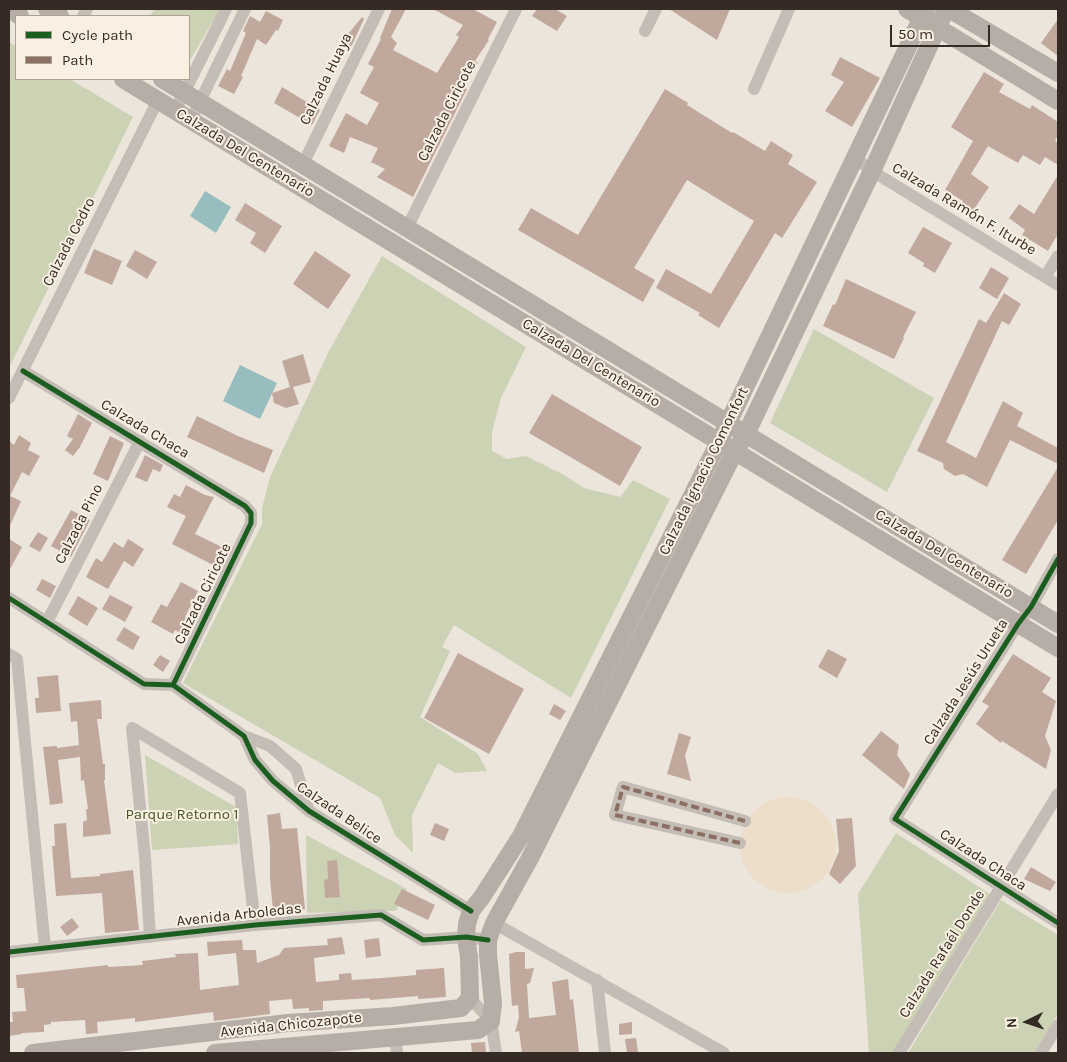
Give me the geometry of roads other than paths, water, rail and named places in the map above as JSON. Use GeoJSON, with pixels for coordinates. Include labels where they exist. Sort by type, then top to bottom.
{"type":"FeatureCollection","features":[{"type":"Feature","properties":{"kind":"main road"},"geometry":{"type":"LineString","coordinates":[[47,9],[58,15]]}},
{"type":"Feature","properties":{"kind":"main road"},"geometry":{"type":"LineString","coordinates":[[948,9],[1058,73]]}},
{"type":"Feature","properties":{"kind":"main road","name":"Calzada Ignacio Comonfort"},"geometry":{"type":"LineString","coordinates":[[494,923],[535,849],[735,452],[746,434],[872,171],[936,27],[948,9]]}},
{"type":"Feature","properties":{"kind":"main road"},"geometry":{"type":"LineString","coordinates":[[918,12],[936,27],[1058,101]]}},
{"type":"Feature","properties":{"kind":"main road","name":"Calzada Ignacio Comonfort"},"geometry":{"type":"LineString","coordinates":[[468,924],[482,897],[521,836],[719,442],[855,158],[918,12]]}},
{"type":"Feature","properties":{"kind":"main road","name":"Calzada Del Centenario"},"geometry":{"type":"LineString","coordinates":[[125,80],[1058,648]]}},
{"type":"Feature","properties":{"kind":"main road","name":"Calzada Del Centenario"},"geometry":{"type":"LineString","coordinates":[[164,80],[1058,624]]}},
{"type":"Feature","properties":{"kind":"main road"},"geometry":{"type":"LineString","coordinates":[[492,1021],[493,1003],[488,940],[494,923]]}},
{"type":"Feature","properties":{"kind":"main road"},"geometry":{"type":"LineString","coordinates":[[468,924],[470,998]]}},
{"type":"Feature","properties":{"kind":"main road","name":"Avenida Chicozapote"},"geometry":{"type":"LineString","coordinates":[[33,1053],[78,1051],[288,1023],[451,1011],[461,1008],[470,998]]}},
{"type":"Feature","properties":{"kind":"main road","name":"Avenida Chicozapote"},"geometry":{"type":"LineString","coordinates":[[215,1053],[396,1046],[478,1030],[492,1021]]}},
{"type":"Feature","properties":{"kind":"street"},"geometry":{"type":"LineString","coordinates":[[191,120],[193,97],[226,9]]}},
{"type":"Feature","properties":{"kind":"street"},"geometry":{"type":"LineString","coordinates":[[176,111],[193,97],[245,9]]}},
{"type":"Feature","properties":{"kind":"street","name":"Calzada Huaya"},"geometry":{"type":"LineString","coordinates":[[303,164],[379,9]]}},
{"type":"Feature","properties":{"kind":"street","name":"Calzada Ciricote"},"geometry":{"type":"LineString","coordinates":[[407,228],[516,9]]}},
{"type":"Feature","properties":{"kind":"street"},"geometry":{"type":"LineString","coordinates":[[645,31],[656,9]]}},
{"type":"Feature","properties":{"kind":"street"},"geometry":{"type":"LineString","coordinates":[[754,89],[789,9]]}},
{"type":"Feature","properties":{"kind":"street","name":"Calzada Cedro"},"geometry":{"type":"LineString","coordinates":[[9,398],[158,100]]}},
{"type":"Feature","properties":{"kind":"street","name":"Calzada Ramón F. Iturbe"},"geometry":{"type":"LineString","coordinates":[[855,158],[872,171],[1058,285]]}},
{"type":"Feature","properties":{"kind":"street"},"geometry":{"type":"LineString","coordinates":[[1045,277],[1058,256]]}},
{"type":"Feature","properties":{"kind":"street","name":"Calzada Chaca"},"geometry":{"type":"LineString","coordinates":[[23,371],[140,441],[245,506],[251,512]]}},
{"type":"Feature","properties":{"kind":"street","name":"Calzada Pino"},"geometry":{"type":"LineString","coordinates":[[47,622],[140,441]]}},
{"type":"Feature","properties":{"kind":"street","name":"Calzada Ciricote"},"geometry":{"type":"LineString","coordinates":[[173,685],[251,523],[251,512]]}},
{"type":"Feature","properties":{"kind":"street","name":"Calzada Jesús Urueta"},"geometry":{"type":"LineString","coordinates":[[895,819],[1018,624],[1031,607],[1058,559]]}},
{"type":"Feature","properties":{"kind":"street"},"geometry":{"type":"LineString","coordinates":[[9,598],[144,684],[173,685]]}},
{"type":"Feature","properties":{"kind":"street"},"geometry":{"type":"LineString","coordinates":[[13,657],[45,948]]}},
{"type":"Feature","properties":{"kind":"street","name":"Calzada Belice"},"geometry":{"type":"LineString","coordinates":[[173,685],[244,736],[255,760],[272,781],[309,811],[468,924]]}},
{"type":"Feature","properties":{"kind":"street"},"geometry":{"type":"LineString","coordinates":[[150,936],[145,857],[132,728],[240,793],[255,925]]}},
{"type":"Feature","properties":{"kind":"street"},"geometry":{"type":"LineString","coordinates":[[244,736],[270,746],[296,769],[309,811]]}},
{"type":"Feature","properties":{"kind":"street"},"geometry":{"type":"LineString","coordinates":[[740,843],[615,815],[623,787],[745,821]]}},
{"type":"Feature","properties":{"kind":"street","name":"Calzada Rafaél Donde"},"geometry":{"type":"LineString","coordinates":[[899,1053],[1058,794]]}},
{"type":"Feature","properties":{"kind":"street","name":"Calzada Chaca"},"geometry":{"type":"LineString","coordinates":[[895,819],[1058,922]]}},
{"type":"Feature","properties":{"kind":"street","name":"Avenida Arboledas"},"geometry":{"type":"LineString","coordinates":[[9,952],[255,925],[381,915],[423,940],[468,924]]}},
{"type":"Feature","properties":{"kind":"street"},"geometry":{"type":"LineString","coordinates":[[494,923],[597,980],[706,1048],[724,1053]]}},
{"type":"Feature","properties":{"kind":"street"},"geometry":{"type":"LineString","coordinates":[[468,924],[488,940]]}},
{"type":"Feature","properties":{"kind":"street"},"geometry":{"type":"LineString","coordinates":[[597,980],[605,1053]]}},
{"type":"Feature","properties":{"kind":"street"},"geometry":{"type":"LineString","coordinates":[[470,998],[492,1021],[496,1053]]}},
{"type":"Feature","properties":{"kind":"street"},"geometry":{"type":"LineString","coordinates":[[288,1023],[291,1050]]}},
{"type":"Feature","properties":{"kind":"street"},"geometry":{"type":"LineString","coordinates":[[1041,1053],[1058,1026]]}},
{"type":"Feature","properties":{"kind":"water"},"geometry":{"type":"Polygon","coordinates":[[[205,191],[231,207],[216,233],[190,216],[205,191]]]}},
{"type":"Feature","properties":{"kind":"water"},"geometry":{"type":"Polygon","coordinates":[[[240,365],[277,383],[260,419],[223,401],[240,365]]]}},
{"type":"Feature","properties":{"kind":"park label","name":"Parque Retorno 1"},"geometry":{"type":"Point","coordinates":[182,815]}}]}
